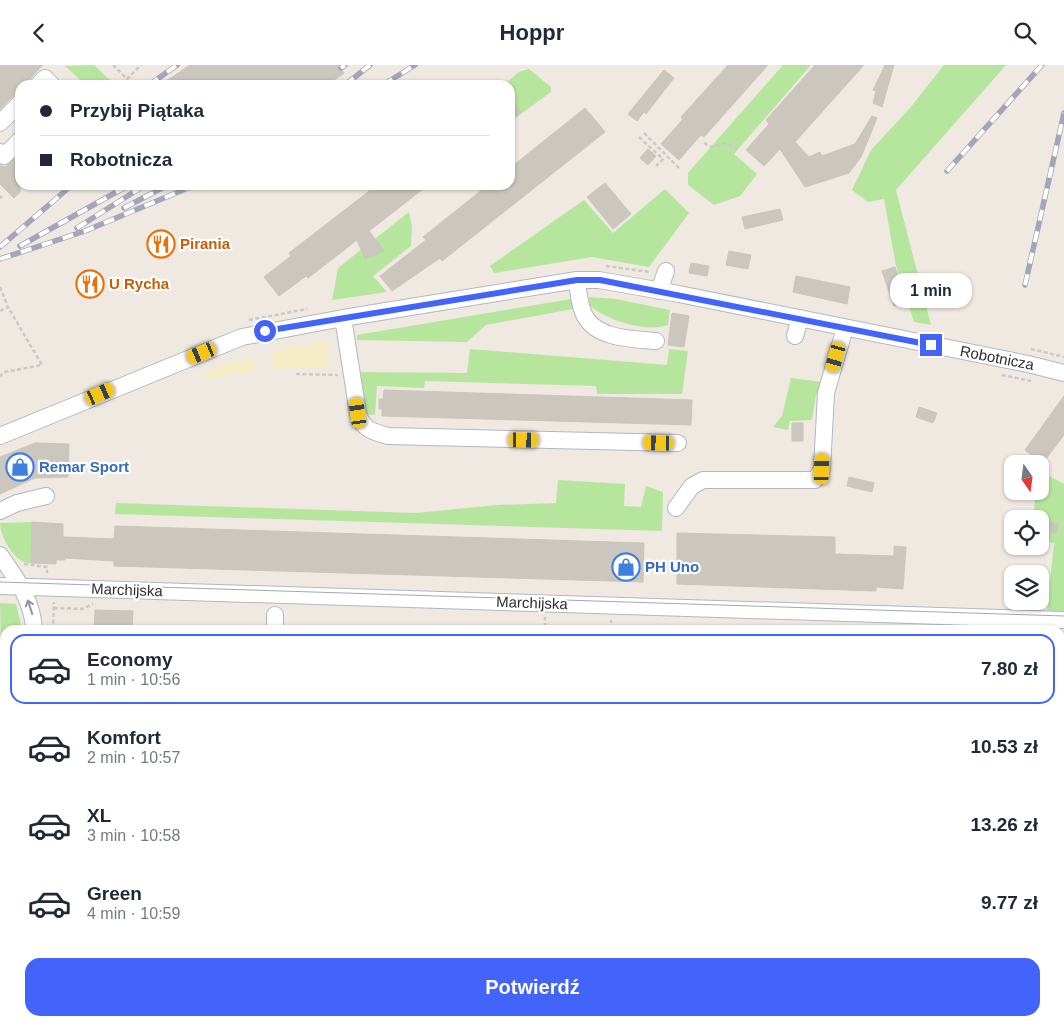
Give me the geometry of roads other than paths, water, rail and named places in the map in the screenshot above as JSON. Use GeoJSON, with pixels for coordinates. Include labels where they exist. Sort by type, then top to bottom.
{"type":"FeatureCollection","features":[{"type":"Feature","properties":{"kind":"street"},"geometry":{"type":"LineString","coordinates":[[0,123],[15,108]]}},
{"type":"Feature","properties":{"kind":"street"},"geometry":{"type":"LineString","coordinates":[[0,152],[4,156],[15,145]]}},
{"type":"Feature","properties":{"kind":"street","name":"Robotnicza"},"geometry":{"type":"LineString","coordinates":[[0,436],[242,337],[343,318],[577,280],[663,279],[800,319],[1028,364],[1064,373]]}},
{"type":"Feature","properties":{"kind":"street"},"geometry":{"type":"LineString","coordinates":[[577,280],[583,313],[597,329],[620,337],[656,341]]}},
{"type":"Feature","properties":{"kind":"street"},"geometry":{"type":"LineString","coordinates":[[343,318],[361,424],[374,433],[388,437],[678,443]]}},
{"type":"Feature","properties":{"kind":"street"},"geometry":{"type":"LineString","coordinates":[[795,336],[800,319]]}},
{"type":"Feature","properties":{"kind":"street"},"geometry":{"type":"LineString","coordinates":[[676,508],[692,486],[703,480],[815,480],[822,469],[826,393],[845,328]]}},
{"type":"Feature","properties":{"kind":"street"},"geometry":{"type":"LineString","coordinates":[[0,511],[17,503],[46,496]]}},
{"type":"Feature","properties":{"kind":"street"},"geometry":{"type":"LineString","coordinates":[[0,555],[21,586],[31,608],[33,625]]}},
{"type":"Feature","properties":{"kind":"street","name":"Marchijska"},"geometry":{"type":"LineString","coordinates":[[0,586],[1064,620]]}},
{"type":"Feature","properties":{"kind":"tram line"},"geometry":{"type":"LineString","coordinates":[[0,582],[1064,616]]}},
{"type":"Feature","properties":{"kind":"railway"},"geometry":{"type":"LineString","coordinates":[[156,80],[177,65]]}},
{"type":"Feature","properties":{"kind":"railway"},"geometry":{"type":"LineString","coordinates":[[341,68],[345,65]]}},
{"type":"Feature","properties":{"kind":"railway"},"geometry":{"type":"LineString","coordinates":[[351,80],[370,65]]}},
{"type":"Feature","properties":{"kind":"railway"},"geometry":{"type":"LineString","coordinates":[[391,80],[415,65]]}},
{"type":"Feature","properties":{"kind":"railway"},"geometry":{"type":"LineString","coordinates":[[947,171],[1042,65]]}},
{"type":"Feature","properties":{"kind":"railway"},"geometry":{"type":"LineString","coordinates":[[1025,285],[1064,113]]}},
{"type":"Feature","properties":{"kind":"railway"},"geometry":{"type":"LineString","coordinates":[[0,247],[66,190]]}},
{"type":"Feature","properties":{"kind":"railway"},"geometry":{"type":"LineString","coordinates":[[20,246],[120,190]]}},
{"type":"Feature","properties":{"kind":"railway"},"geometry":{"type":"LineString","coordinates":[[77,228],[137,190]]}},
{"type":"Feature","properties":{"kind":"railway"},"geometry":{"type":"LineString","coordinates":[[124,208],[158,190]]}},
{"type":"Feature","properties":{"kind":"railway"},"geometry":{"type":"LineString","coordinates":[[0,259],[85,231],[183,190]]}},
{"type":"Feature","properties":{"kind":"place","name":"Pirania"},"geometry":{"type":"Point","coordinates":[161,244]}},
{"type":"Feature","properties":{"kind":"place","name":"U Rycha"},"geometry":{"type":"Point","coordinates":[90,284]}},
{"type":"Feature","properties":{"kind":"place","name":"Remar Sport"},"geometry":{"type":"Point","coordinates":[20,467]}},
{"type":"Feature","properties":{"kind":"place","name":"PH Uno"},"geometry":{"type":"Point","coordinates":[626,567]}}]}
